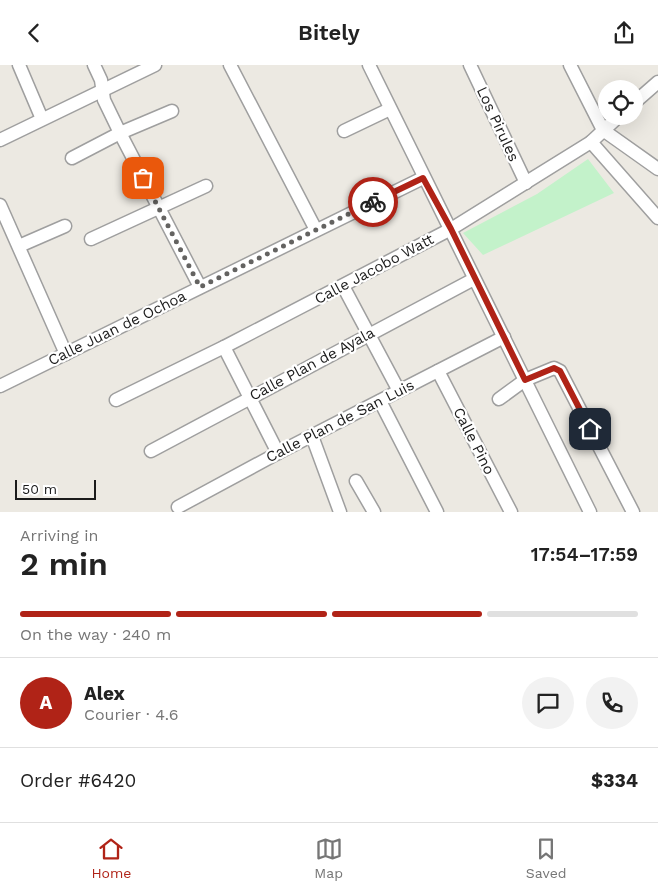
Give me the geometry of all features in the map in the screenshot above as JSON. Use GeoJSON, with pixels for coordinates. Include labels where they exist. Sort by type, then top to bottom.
{"type":"FeatureCollection","features":[{"type":"Feature","properties":{"kind":"street"},"geometry":{"type":"LineString","coordinates":[[19,65],[42,119]]}},
{"type":"Feature","properties":{"kind":"street"},"geometry":{"type":"LineString","coordinates":[[94,65],[104,90],[104,99],[120,133],[200,287]]}},
{"type":"Feature","properties":{"kind":"street"},"geometry":{"type":"LineString","coordinates":[[0,140],[155,65]]}},
{"type":"Feature","properties":{"kind":"street"},"geometry":{"type":"LineString","coordinates":[[230,65],[316,230]]}},
{"type":"Feature","properties":{"kind":"street"},"geometry":{"type":"LineString","coordinates":[[369,65],[423,178],[451,229],[590,512]]}},
{"type":"Feature","properties":{"kind":"street","name":"Los Pirules"},"geometry":{"type":"LineString","coordinates":[[470,65],[526,183]]}},
{"type":"Feature","properties":{"kind":"street"},"geometry":{"type":"LineString","coordinates":[[570,65],[603,130],[658,169]]}},
{"type":"Feature","properties":{"kind":"street"},"geometry":{"type":"LineString","coordinates":[[643,95],[658,82]]}},
{"type":"Feature","properties":{"kind":"street"},"geometry":{"type":"LineString","coordinates":[[344,131],[390,109]]}},
{"type":"Feature","properties":{"kind":"street"},"geometry":{"type":"LineString","coordinates":[[72,157],[120,133],[172,111]]}},
{"type":"Feature","properties":{"kind":"street","name":"Calle Jacobo Watt"},"geometry":{"type":"LineString","coordinates":[[116,400],[224,347],[451,229],[590,142],[609,125]]}},
{"type":"Feature","properties":{"kind":"street"},"geometry":{"type":"LineString","coordinates":[[590,142],[658,218]]}},
{"type":"Feature","properties":{"kind":"street","name":"Calle Juan de Ochoa"},"geometry":{"type":"LineString","coordinates":[[0,385],[423,178]]}},
{"type":"Feature","properties":{"kind":"street"},"geometry":{"type":"LineString","coordinates":[[91,239],[206,186]]}},
{"type":"Feature","properties":{"kind":"street"},"geometry":{"type":"LineString","coordinates":[[0,205],[66,354]]}},
{"type":"Feature","properties":{"kind":"street"},"geometry":{"type":"LineString","coordinates":[[19,246],[65,226]]}},
{"type":"Feature","properties":{"kind":"street","name":"Calle Plan de Ayala"},"geometry":{"type":"LineString","coordinates":[[151,451],[474,279]]}},
{"type":"Feature","properties":{"kind":"street"},"geometry":{"type":"LineString","coordinates":[[343,286],[399,391]]}},
{"type":"Feature","properties":{"kind":"street","name":"Calle Plan de San Luis"},"geometry":{"type":"LineString","coordinates":[[178,507],[312,435],[504,337]]}},
{"type":"Feature","properties":{"kind":"street"},"geometry":{"type":"LineString","coordinates":[[224,347],[278,453]]}},
{"type":"Feature","properties":{"kind":"street"},"geometry":{"type":"LineString","coordinates":[[499,399],[525,380],[554,368],[560,371],[633,512]]}},
{"type":"Feature","properties":{"kind":"street","name":"Calle Pino"},"geometry":{"type":"LineString","coordinates":[[438,371],[511,512]]}},
{"type":"Feature","properties":{"kind":"street"},"geometry":{"type":"LineString","coordinates":[[380,401],[436,512]]}},
{"type":"Feature","properties":{"kind":"street"},"geometry":{"type":"LineString","coordinates":[[312,435],[340,512]]}},
{"type":"Feature","properties":{"kind":"street"},"geometry":{"type":"LineString","coordinates":[[356,481],[374,512]]}},
{"type":"Feature","properties":{"kind":"green space"},"geometry":{"type":"Polygon","coordinates":[[[588,159],[614,193],[483,255],[463,233],[537,194],[588,159]]]}},
{"type":"Feature","properties":{"kind":"way so far"},"geometry":{"type":"LineString","coordinates":[[143,178],[200,287],[373,202]]}},
{"type":"Feature","properties":{"kind":"route"},"geometry":{"type":"LineString","coordinates":[[373,202],[423,178],[451,229],[525,380],[554,368],[560,371],[590,429]]}}]}
